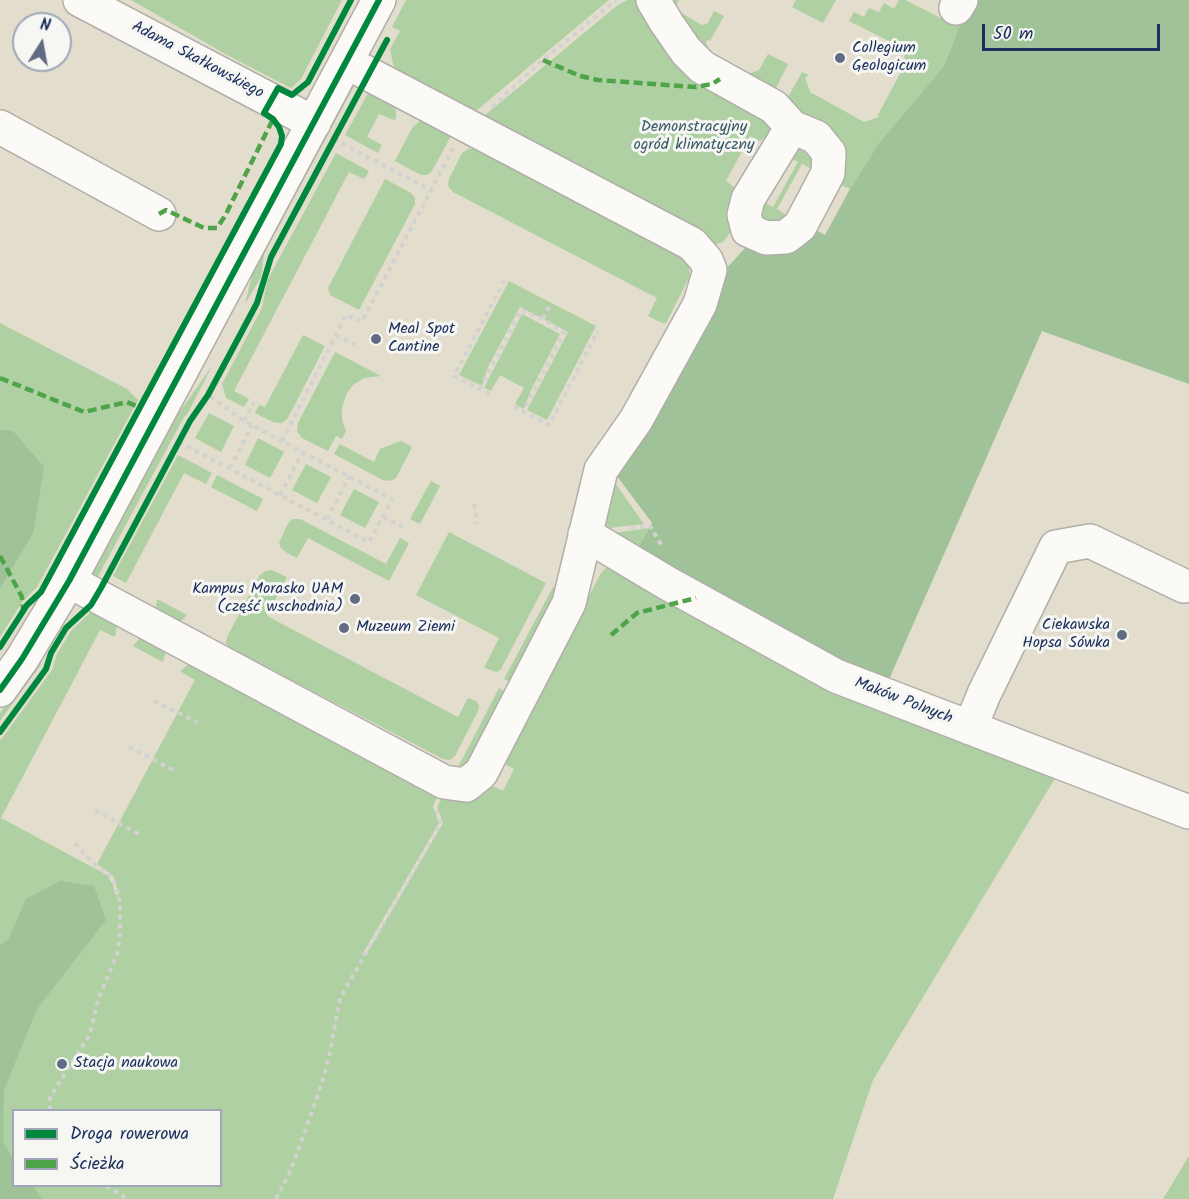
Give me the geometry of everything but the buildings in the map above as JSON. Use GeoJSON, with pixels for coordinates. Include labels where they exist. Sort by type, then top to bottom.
{"type":"FeatureCollection","features":[{"type":"Feature","properties":{"kind":"street","name":"Adama Skałkowskiego"},"geometry":{"type":"LineString","coordinates":[[80,0],[324,131]]}},
{"type":"Feature","properties":{"kind":"street"},"geometry":{"type":"LineString","coordinates":[[0,690],[22,659],[69,581],[324,131],[346,62],[379,0]]}},
{"type":"Feature","properties":{"kind":"street"},"geometry":{"type":"LineString","coordinates":[[653,0],[686,51],[702,67],[774,107],[792,127],[816,137],[829,153],[828,173],[800,226],[786,237],[766,238],[748,230]]}},
{"type":"Feature","properties":{"kind":"street"},"geometry":{"type":"LineString","coordinates":[[69,581],[444,782],[466,785],[481,773],[569,603],[601,470],[636,420],[700,304],[710,270],[706,260],[692,244],[476,118],[346,62]]}},
{"type":"Feature","properties":{"kind":"street"},"geometry":{"type":"LineString","coordinates":[[0,127],[159,214]]}},
{"type":"Feature","properties":{"kind":"street"},"geometry":{"type":"LineString","coordinates":[[748,230],[744,215],[748,199],[792,127]]}},
{"type":"Feature","properties":{"kind":"street"},"geometry":{"type":"LineString","coordinates":[[706,260],[729,247],[748,230]]}},
{"type":"Feature","properties":{"kind":"street","name":"Maków Polnych"},"geometry":{"type":"LineString","coordinates":[[585,534],[836,676],[1189,812]]}},
{"type":"Feature","properties":{"kind":"street"},"geometry":{"type":"LineString","coordinates":[[970,728],[984,694],[1056,547],[1090,541],[1185,586]]}},
{"type":"Feature","properties":{"kind":"path"},"geometry":{"type":"LineString","coordinates":[[282,441],[346,315],[362,322],[432,191],[476,118],[616,0]]}},
{"type":"Feature","properties":{"kind":"path"},"geometry":{"type":"LineString","coordinates":[[324,131],[432,191]]}},
{"type":"Feature","properties":{"kind":"path"},"geometry":{"type":"LineString","coordinates":[[490,394],[454,376],[504,281]]}},
{"type":"Feature","properties":{"kind":"path"},"geometry":{"type":"LineString","coordinates":[[543,319],[551,303]]}},
{"type":"Feature","properties":{"kind":"path"},"geometry":{"type":"LineString","coordinates":[[480,389],[521,310],[543,319],[564,333],[523,412]]}},
{"type":"Feature","properties":{"kind":"path"},"geometry":{"type":"LineString","coordinates":[[514,407],[549,425],[598,331]]}},
{"type":"Feature","properties":{"kind":"path"},"geometry":{"type":"LineString","coordinates":[[336,335],[360,348]]}},
{"type":"Feature","properties":{"kind":"path"},"geometry":{"type":"LineString","coordinates":[[179,442],[369,542],[392,499],[244,421],[208,395]]}},
{"type":"Feature","properties":{"kind":"path"},"geometry":{"type":"LineString","coordinates":[[244,421],[254,402]]}},
{"type":"Feature","properties":{"kind":"path"},"geometry":{"type":"LineString","coordinates":[[230,468],[252,425]]}},
{"type":"Feature","properties":{"kind":"path"},"geometry":{"type":"LineString","coordinates":[[280,495],[303,452]]}},
{"type":"Feature","properties":{"kind":"path"},"geometry":{"type":"LineString","coordinates":[[327,519],[350,476]]}},
{"type":"Feature","properties":{"kind":"path"},"geometry":{"type":"LineString","coordinates":[[474,504],[477,524]]}},
{"type":"Feature","properties":{"kind":"path"},"geometry":{"type":"LineString","coordinates":[[383,517],[403,527]]}},
{"type":"Feature","properties":{"kind":"path"},"geometry":{"type":"LineString","coordinates":[[154,701],[197,722]]}},
{"type":"Feature","properties":{"kind":"path"},"geometry":{"type":"LineString","coordinates":[[129,747],[173,770]]}},
{"type":"Feature","properties":{"kind":"path"},"geometry":{"type":"LineString","coordinates":[[276,1199],[291,1170],[321,1086],[340,998],[441,824],[436,803]]}},
{"type":"Feature","properties":{"kind":"path"},"geometry":{"type":"LineString","coordinates":[[95,810],[140,835]]}},
{"type":"Feature","properties":{"kind":"path"},"geometry":{"type":"LineString","coordinates":[[50,1109],[50,1097],[90,1034],[98,999],[117,954],[120,933],[120,902],[114,880],[107,872],[96,866],[74,842]]}},
{"type":"Feature","properties":{"kind":"path"},"geometry":{"type":"LineString","coordinates":[[109,1187],[128,1199]]}},
{"type":"Feature","properties":{"kind":"green space"},"geometry":{"type":"Polygon","coordinates":[[[131,0],[342,0],[301,79],[291,88],[229,56],[131,0]]]}},
{"type":"Feature","properties":{"kind":"green space"},"geometry":{"type":"Polygon","coordinates":[[[406,0],[609,0],[476,111],[394,68],[390,49],[400,31],[392,27],[406,0]]]}},
{"type":"Feature","properties":{"kind":"green space","name":"Demonstracyjny ogród klimatyczny"},"geometry":{"type":"Polygon","coordinates":[[[628,0],[647,0],[779,126],[760,141],[750,136],[726,181],[738,190],[733,229],[723,242],[716,244],[707,242],[478,121],[619,4],[628,0]]]}},
{"type":"Feature","properties":{"kind":"green space"},"geometry":{"type":"Polygon","coordinates":[[[660,0],[679,0],[676,6],[678,11],[702,25],[708,23],[714,11],[724,16],[710,41],[706,42],[710,53],[748,74],[759,70],[768,54],[788,64],[776,88],[756,77],[749,89],[717,71],[660,0]]]}},
{"type":"Feature","properties":{"kind":"green space"},"geometry":{"type":"Polygon","coordinates":[[[796,0],[836,0],[823,23],[792,7],[796,0]]]}},
{"type":"Feature","properties":{"kind":"green space"},"geometry":{"type":"Polygon","coordinates":[[[899,0],[905,0],[943,19],[948,10],[963,17],[944,66],[879,143],[850,189],[839,184],[789,111],[787,99],[802,72],[809,75],[805,78],[811,94],[864,122],[879,117],[905,64],[908,63],[905,61],[903,48],[849,21],[854,12],[864,17],[869,8],[879,12],[884,3],[894,9],[899,0]]]}},
{"type":"Feature","properties":{"kind":"green space"},"geometry":{"type":"Polygon","coordinates":[[[972,0],[1189,0],[1189,384],[1042,331],[887,684],[821,656],[636,551],[652,523],[617,476],[648,431],[725,270],[746,247],[816,230],[825,235],[879,143],[944,66],[972,0]]]}},
{"type":"Feature","properties":{"kind":"green space"},"geometry":{"type":"Polygon","coordinates":[[[354,86],[264,254],[261,277],[245,304],[256,260],[348,89],[354,86]]]}},
{"type":"Feature","properties":{"kind":"green space"},"geometry":{"type":"Polygon","coordinates":[[[372,86],[394,104],[396,111],[394,120],[379,114],[367,137],[382,145],[378,153],[345,135],[372,86]]]}},
{"type":"Feature","properties":{"kind":"green space"},"geometry":{"type":"Polygon","coordinates":[[[428,119],[452,134],[432,171],[427,175],[421,175],[395,161],[412,128],[420,121],[428,119]]]}},
{"type":"Feature","properties":{"kind":"green space"},"geometry":{"type":"Polygon","coordinates":[[[786,147],[815,148],[812,169],[802,164],[777,209],[790,218],[765,226],[754,205],[764,202],[773,207],[798,162],[788,156],[786,147]]]}},
{"type":"Feature","properties":{"kind":"green space"},"geometry":{"type":"Polygon","coordinates":[[[468,149],[475,149],[685,260],[689,265],[690,276],[666,323],[648,316],[657,298],[453,192],[448,186],[449,179],[462,153],[468,149]]]}},
{"type":"Feature","properties":{"kind":"green space"},"geometry":{"type":"Polygon","coordinates":[[[336,153],[369,171],[364,179],[349,172],[234,391],[249,399],[244,407],[226,398],[222,384],[262,308],[267,281],[336,153]]]}},
{"type":"Feature","properties":{"kind":"green space"},"geometry":{"type":"Polygon","coordinates":[[[385,179],[411,193],[415,198],[415,204],[359,310],[330,295],[328,288],[385,179]]]}},
{"type":"Feature","properties":{"kind":"green space"},"geometry":{"type":"Polygon","coordinates":[[[509,281],[596,326],[547,420],[527,410],[568,332],[520,307],[488,367],[482,386],[459,375],[509,281]]]}},
{"type":"Feature","properties":{"kind":"green space"},"geometry":{"type":"Polygon","coordinates":[[[522,314],[560,334],[531,390],[524,409],[515,404],[524,388],[500,375],[491,391],[484,388],[522,314]]]}},
{"type":"Feature","properties":{"kind":"green space"},"geometry":{"type":"Polygon","coordinates":[[[0,323],[127,389],[138,400],[37,587],[22,602],[0,637],[0,589],[33,534],[13,431],[0,429],[0,323]]]}},
{"type":"Feature","properties":{"kind":"green space"},"geometry":{"type":"Polygon","coordinates":[[[303,335],[325,346],[288,418],[282,423],[273,422],[255,413],[259,405],[265,407],[303,335]]]}},
{"type":"Feature","properties":{"kind":"green space"},"geometry":{"type":"Polygon","coordinates":[[[335,352],[381,376],[364,378],[353,385],[346,395],[342,408],[342,420],[346,431],[342,439],[336,436],[328,451],[302,438],[297,431],[298,423],[335,352]]]}},
{"type":"Feature","properties":{"kind":"green space"},"geometry":{"type":"Polygon","coordinates":[[[212,366],[95,582],[92,570],[160,440],[212,366]]]}},
{"type":"Feature","properties":{"kind":"green space"},"geometry":{"type":"Polygon","coordinates":[[[209,413],[234,426],[221,452],[195,438],[209,413]]]}},
{"type":"Feature","properties":{"kind":"green space"},"geometry":{"type":"Polygon","coordinates":[[[0,429],[13,431],[44,467],[33,534],[0,589],[0,429]]]}},
{"type":"Feature","properties":{"kind":"green space"},"geometry":{"type":"Polygon","coordinates":[[[258,438],[284,452],[270,478],[245,465],[258,438]]]}},
{"type":"Feature","properties":{"kind":"green space"},"geometry":{"type":"Polygon","coordinates":[[[401,441],[412,447],[396,478],[390,481],[383,480],[334,454],[340,444],[374,462],[380,449],[401,441]]]}},
{"type":"Feature","properties":{"kind":"green space"},"geometry":{"type":"Polygon","coordinates":[[[178,455],[212,473],[206,484],[184,473],[126,583],[113,576],[178,455]]]}},
{"type":"Feature","properties":{"kind":"green space"},"geometry":{"type":"Polygon","coordinates":[[[306,464],[331,477],[317,503],[292,490],[306,464]]]}},
{"type":"Feature","properties":{"kind":"green space"},"geometry":{"type":"Polygon","coordinates":[[[217,475],[263,499],[257,511],[211,487],[217,475]]]}},
{"type":"Feature","properties":{"kind":"green space"},"geometry":{"type":"Polygon","coordinates":[[[613,480],[644,524],[609,528],[603,522],[613,480]]]}},
{"type":"Feature","properties":{"kind":"green space"},"geometry":{"type":"Polygon","coordinates":[[[431,481],[440,486],[420,524],[410,519],[431,481]]]}},
{"type":"Feature","properties":{"kind":"green space"},"geometry":{"type":"Polygon","coordinates":[[[354,489],[379,502],[365,528],[340,515],[354,489]]]}},
{"type":"Feature","properties":{"kind":"green space"},"geometry":{"type":"Polygon","coordinates":[[[292,519],[300,519],[386,564],[400,538],[409,543],[389,581],[308,538],[297,558],[287,553],[279,543],[292,519]]]}},
{"type":"Feature","properties":{"kind":"green space"},"geometry":{"type":"Polygon","coordinates":[[[649,528],[636,551],[614,533],[649,528]]]}},
{"type":"Feature","properties":{"kind":"green space"},"geometry":{"type":"Polygon","coordinates":[[[449,532],[546,583],[501,669],[497,672],[484,668],[499,638],[416,595],[449,532]]]}},
{"type":"Feature","properties":{"kind":"green space"},"geometry":{"type":"Polygon","coordinates":[[[612,566],[1057,775],[873,1080],[833,1199],[0,1199],[0,741],[52,670],[57,654],[71,631],[96,607],[117,625],[115,637],[100,630],[1,818],[107,875],[115,894],[119,895],[113,876],[97,864],[195,680],[180,671],[190,663],[441,790],[433,806],[439,823],[362,955],[365,956],[443,823],[437,807],[445,791],[489,784],[503,791],[514,769],[501,762],[601,573],[612,566]]]}},
{"type":"Feature","properties":{"kind":"green space"},"geometry":{"type":"Polygon","coordinates":[[[271,570],[287,577],[267,616],[458,717],[468,698],[476,701],[479,706],[478,711],[455,756],[450,760],[443,759],[226,644],[227,637],[260,575],[271,570]]]}},
{"type":"Feature","properties":{"kind":"green space"},"geometry":{"type":"Polygon","coordinates":[[[553,587],[558,592],[520,687],[504,679],[553,587]]]}},
{"type":"Feature","properties":{"kind":"green space"},"geometry":{"type":"Polygon","coordinates":[[[157,599],[187,615],[177,625],[155,613],[157,599]]]}},
{"type":"Feature","properties":{"kind":"green space"},"geometry":{"type":"Polygon","coordinates":[[[141,637],[166,650],[163,662],[133,646],[141,637]]]}},
{"type":"Feature","properties":{"kind":"green space"},"geometry":{"type":"Polygon","coordinates":[[[44,650],[40,666],[0,721],[0,713],[44,650]]]}},
{"type":"Feature","properties":{"kind":"green space"},"geometry":{"type":"Polygon","coordinates":[[[499,688],[515,697],[479,764],[454,775],[499,688]]]}},
{"type":"Feature","properties":{"kind":"green space"},"geometry":{"type":"Polygon","coordinates":[[[60,881],[94,886],[106,920],[37,1009],[4,1090],[3,1142],[12,1156],[12,1187],[34,1187],[42,1199],[0,1199],[0,945],[8,940],[26,899],[60,881]]]}},
{"type":"Feature","properties":{"kind":"green space"},"geometry":{"type":"Polygon","coordinates":[[[1189,1156],[1189,1199],[1163,1199],[1189,1156]]]}},
{"type":"Feature","properties":{"kind":"marked path"},"geometry":{"type":"LineString","coordinates":[[543,60],[580,76],[598,80],[695,87],[712,84],[720,79]]}},
{"type":"Feature","properties":{"kind":"marked path"},"geometry":{"type":"LineString","coordinates":[[159,214],[166,210],[204,228],[217,228],[273,119]]}},
{"type":"Feature","properties":{"kind":"marked path"},"geometry":{"type":"LineString","coordinates":[[0,378],[84,412],[127,402],[141,408]]}},
{"type":"Feature","properties":{"kind":"marked path"},"geometry":{"type":"LineString","coordinates":[[0,556],[22,597],[23,610]]}},
{"type":"Feature","properties":{"kind":"marked path"},"geometry":{"type":"LineString","coordinates":[[611,635],[637,613],[696,598]]}},
{"type":"Feature","properties":{"kind":"cycle path"},"geometry":{"type":"LineString","coordinates":[[0,647],[27,605],[41,592],[281,144],[282,136],[279,127],[264,113],[278,88],[292,95],[308,82],[351,0]]}},
{"type":"Feature","properties":{"kind":"cycle path"},"geometry":{"type":"LineString","coordinates":[[0,690],[22,659],[69,581],[379,0]]}},
{"type":"Feature","properties":{"kind":"cycle path"},"geometry":{"type":"LineString","coordinates":[[0,732],[46,669],[51,653],[66,628],[91,605],[101,588],[190,421],[208,395],[257,303],[271,257],[387,40]]}},
{"type":"Feature","properties":{"kind":"place","name":"Collegium Geologicum"},"geometry":{"type":"Point","coordinates":[840,58]}},
{"type":"Feature","properties":{"kind":"place","name":"Meal Spot Cantine"},"geometry":{"type":"Point","coordinates":[376,339]}},
{"type":"Feature","properties":{"kind":"place","name":"Kampus Morasko UAM (część wschodnia)"},"geometry":{"type":"Point","coordinates":[355,599]}},
{"type":"Feature","properties":{"kind":"place","name":"Muzeum Ziemi"},"geometry":{"type":"Point","coordinates":[344,628]}},
{"type":"Feature","properties":{"kind":"place","name":"Ciekawska Hopsa Sówka"},"geometry":{"type":"Point","coordinates":[1122,635]}},
{"type":"Feature","properties":{"kind":"place","name":"Stacja naukowa"},"geometry":{"type":"Point","coordinates":[62,1064]}}]}
